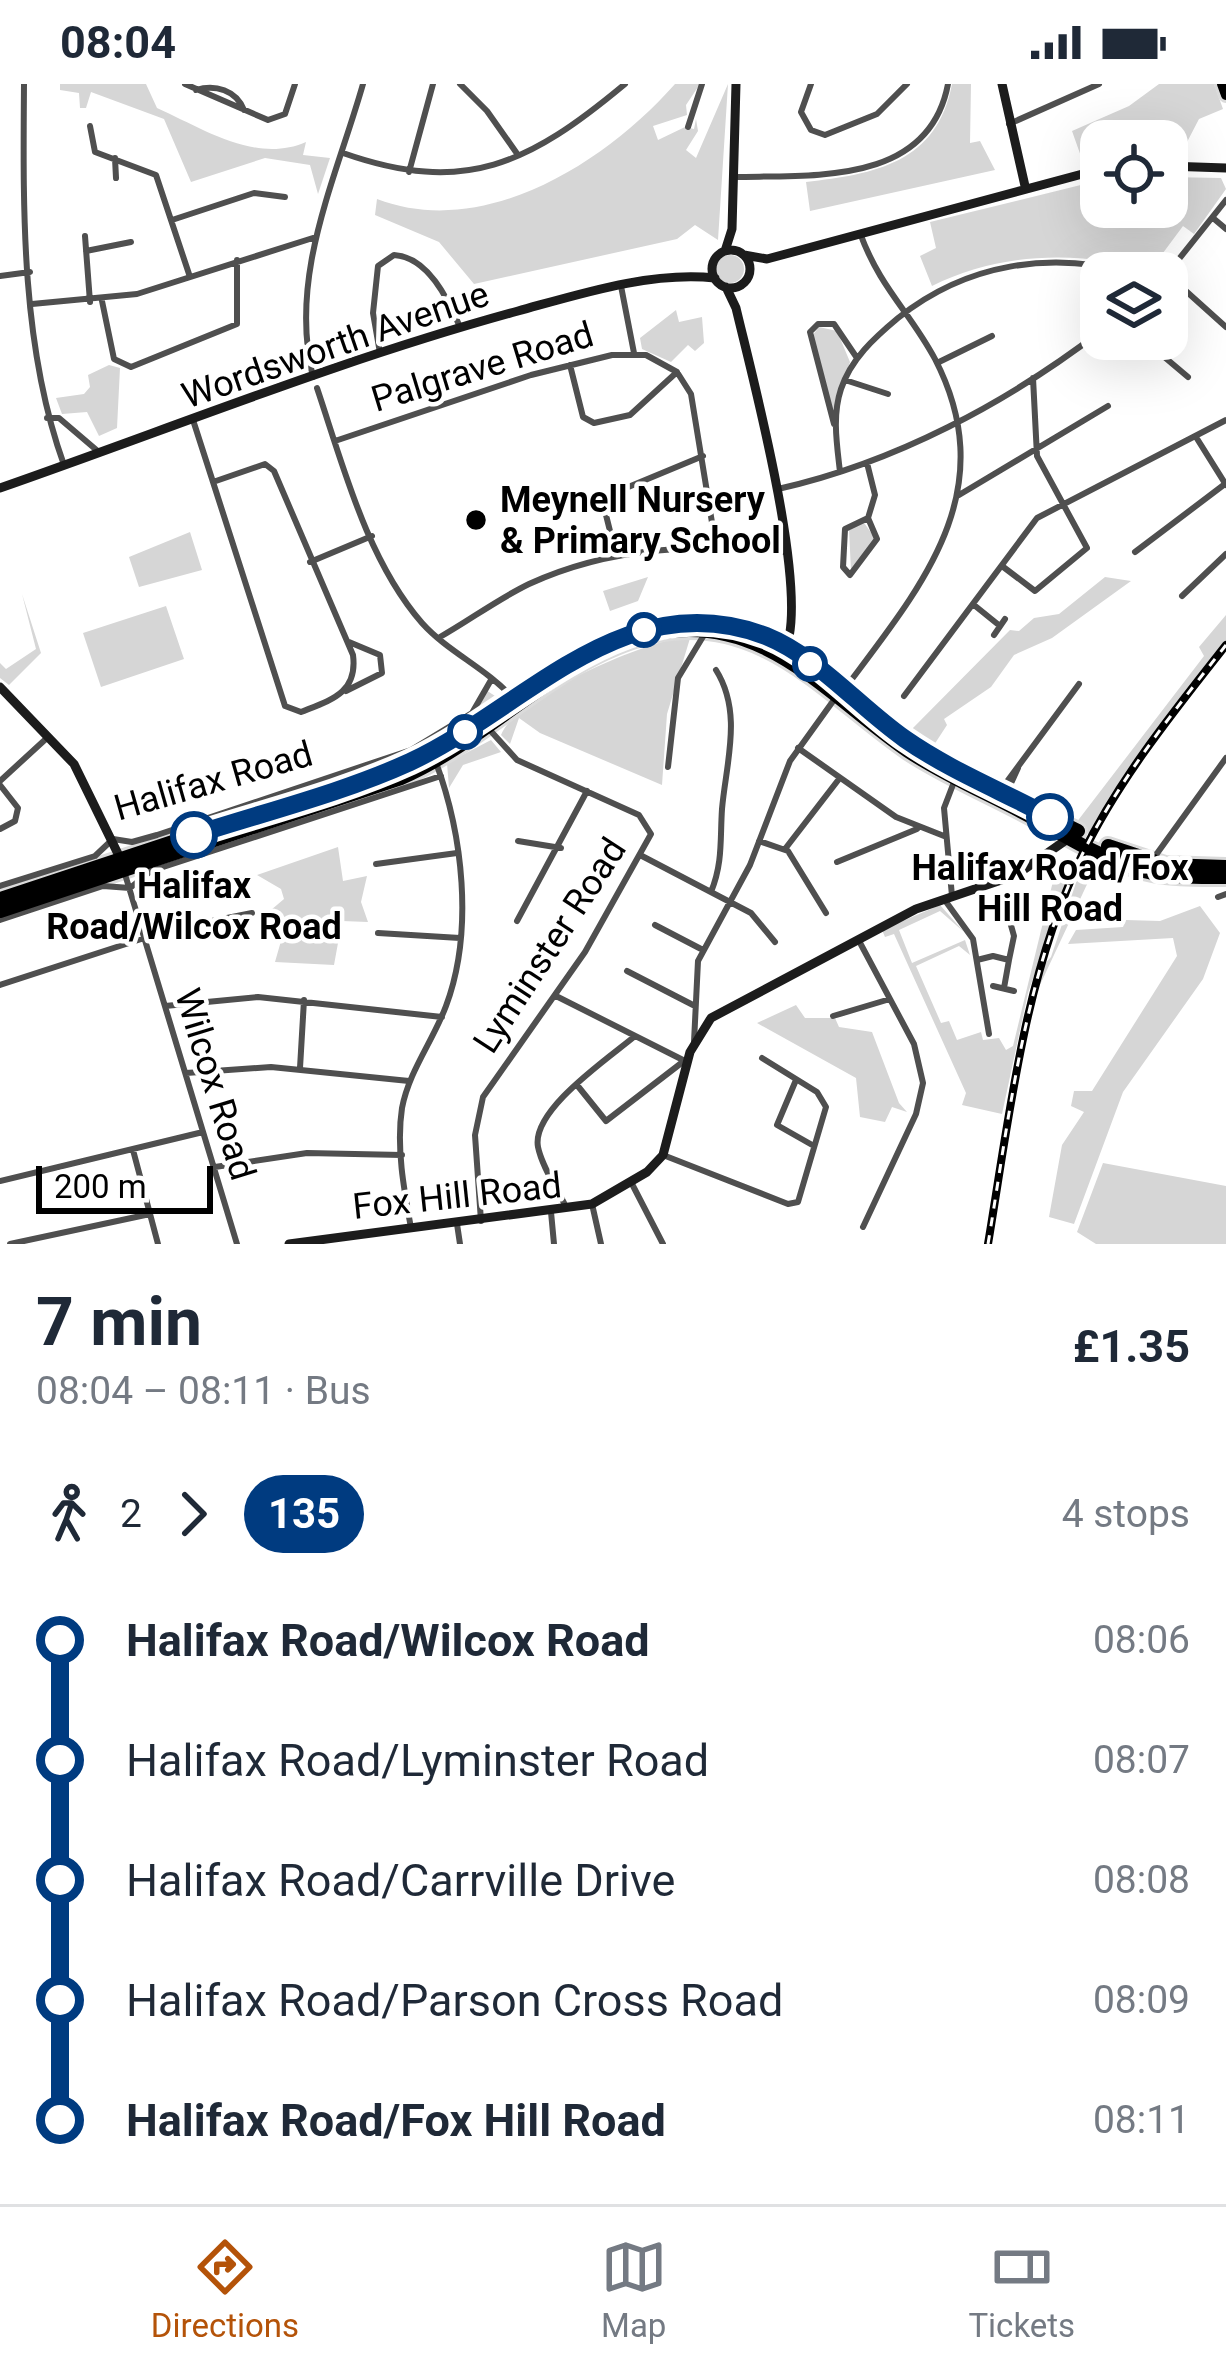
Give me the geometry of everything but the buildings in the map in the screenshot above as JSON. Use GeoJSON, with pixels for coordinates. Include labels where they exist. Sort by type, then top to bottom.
{"type":"FeatureCollection","features":[{"type":"Feature","properties":{"kind":"highway","name":"Halifax Road"},"geometry":{"type":"LineString","coordinates":[[0,899],[373,788],[436,763],[512,703],[591,650],[652,628],[716,624],[786,650],[839,694],[957,775],[1067,833],[1153,867]]}},
{"type":"Feature","properties":{"kind":"highway","name":"Halifax Road"},"geometry":{"type":"LineString","coordinates":[[512,703],[610,649],[653,634],[693,637],[708,631],[786,650]]}},
{"type":"Feature","properties":{"kind":"highway","name":"Halifax Road"},"geometry":{"type":"LineString","coordinates":[[0,915],[122,864]]}},
{"type":"Feature","properties":{"kind":"highway"},"geometry":{"type":"LineString","coordinates":[[1153,867],[1226,867]]}},
{"type":"Feature","properties":{"kind":"highway"},"geometry":{"type":"LineString","coordinates":[[1153,867],[1226,877]]}},
{"type":"Feature","properties":{"kind":"main road"},"geometry":{"type":"LineString","coordinates":[[1222,84],[1226,95]]}},
{"type":"Feature","properties":{"kind":"street"},"geometry":{"type":"LineString","coordinates":[[24,84],[32,304],[47,418],[64,465]]}},
{"type":"Feature","properties":{"kind":"street"},"geometry":{"type":"LineString","coordinates":[[185,84],[268,120],[280,118],[295,84]]}},
{"type":"Feature","properties":{"kind":"street"},"geometry":{"type":"LineString","coordinates":[[363,84],[316,237],[305,313],[315,382],[372,536],[400,593],[451,651],[478,668],[512,703]]}},
{"type":"Feature","properties":{"kind":"street"},"geometry":{"type":"LineString","coordinates":[[409,172],[433,84]]}},
{"type":"Feature","properties":{"kind":"street"},"geometry":{"type":"LineString","coordinates":[[460,84],[488,111],[518,155]]}},
{"type":"Feature","properties":{"kind":"street"},"geometry":{"type":"LineString","coordinates":[[344,153],[409,172],[468,173],[518,155],[625,84]]}},
{"type":"Feature","properties":{"kind":"street"},"geometry":{"type":"LineString","coordinates":[[688,127],[702,84]]}},
{"type":"Feature","properties":{"kind":"street"},"geometry":{"type":"LineString","coordinates":[[736,84],[732,230],[724,251],[714,260],[715,278],[726,287],[736,308],[776,489],[794,628],[786,650]]}},
{"type":"Feature","properties":{"kind":"street"},"geometry":{"type":"LineString","coordinates":[[812,84],[801,112],[811,130],[825,134],[845,131],[877,114],[907,84]]}},
{"type":"Feature","properties":{"kind":"street"},"geometry":{"type":"LineString","coordinates":[[735,177],[837,173],[897,159],[928,132],[948,84]]}},
{"type":"Feature","properties":{"kind":"street"},"geometry":{"type":"LineString","coordinates":[[1002,84],[1025,186]]}},
{"type":"Feature","properties":{"kind":"street"},"geometry":{"type":"LineString","coordinates":[[1009,125],[1099,84]]}},
{"type":"Feature","properties":{"kind":"street"},"geometry":{"type":"LineString","coordinates":[[90,127],[92,150],[151,169],[190,278]]}},
{"type":"Feature","properties":{"kind":"street"},"geometry":{"type":"LineString","coordinates":[[115,158],[116,178]]}},
{"type":"Feature","properties":{"kind":"street"},"geometry":{"type":"LineString","coordinates":[[1188,167],[1226,168]]}},
{"type":"Feature","properties":{"kind":"street"},"geometry":{"type":"LineString","coordinates":[[726,287],[745,279],[767,259],[1080,174]]}},
{"type":"Feature","properties":{"kind":"street"},"geometry":{"type":"LineString","coordinates":[[172,220],[254,193],[285,196]]}},
{"type":"Feature","properties":{"kind":"street"},"geometry":{"type":"LineString","coordinates":[[1185,252],[1226,200]]}},
{"type":"Feature","properties":{"kind":"street"},"geometry":{"type":"LineString","coordinates":[[1214,218],[1226,229]]}},
{"type":"Feature","properties":{"kind":"street"},"geometry":{"type":"LineString","coordinates":[[732,230],[742,253],[745,279],[736,308]]}},
{"type":"Feature","properties":{"kind":"street"},"geometry":{"type":"LineString","coordinates":[[694,1042],[693,1005],[703,950],[759,841],[798,748],[943,547],[959,495],[956,422],[937,363],[880,282],[860,232]]}},
{"type":"Feature","properties":{"kind":"street"},"geometry":{"type":"LineString","coordinates":[[85,236],[90,302]]}},
{"type":"Feature","properties":{"kind":"street"},"geometry":{"type":"LineString","coordinates":[[32,304],[102,301],[316,237]]}},
{"type":"Feature","properties":{"kind":"street"},"geometry":{"type":"LineString","coordinates":[[86,251],[131,242]]}},
{"type":"Feature","properties":{"kind":"street"},"geometry":{"type":"LineString","coordinates":[[724,251],[767,259]]}},
{"type":"Feature","properties":{"kind":"street"},"geometry":{"type":"LineString","coordinates":[[380,352],[374,283],[378,266],[394,255],[412,259],[435,281],[460,327]]}},
{"type":"Feature","properties":{"kind":"street"},"geometry":{"type":"LineString","coordinates":[[102,301],[114,359],[131,367],[237,325],[236,260]]}},
{"type":"Feature","properties":{"kind":"street","name":"Wordsworth Avenue"},"geometry":{"type":"LineString","coordinates":[[693,274],[714,260]]}},
{"type":"Feature","properties":{"kind":"street"},"geometry":{"type":"LineString","coordinates":[[836,428],[845,380],[857,358],[903,314],[950,283],[1000,267],[1080,265]]}},
{"type":"Feature","properties":{"kind":"street"},"geometry":{"type":"LineString","coordinates":[[0,276],[30,272]]}},
{"type":"Feature","properties":{"kind":"street","name":"Wordsworth Avenue"},"geometry":{"type":"LineString","coordinates":[[0,488],[315,382],[380,352],[460,327],[621,286],[693,274],[715,278]]}},
{"type":"Feature","properties":{"kind":"street"},"geometry":{"type":"LineString","coordinates":[[621,286],[634,352]]}},
{"type":"Feature","properties":{"kind":"street"},"geometry":{"type":"LineString","coordinates":[[1188,293],[1226,327]]}},
{"type":"Feature","properties":{"kind":"street"},"geometry":{"type":"LineString","coordinates":[[840,472],[836,428],[810,332],[818,324],[834,325],[857,358]]}},
{"type":"Feature","properties":{"kind":"street"},"geometry":{"type":"LineString","coordinates":[[937,363],[992,336]]}},
{"type":"Feature","properties":{"kind":"street"},"geometry":{"type":"LineString","coordinates":[[776,489],[867,463],[956,422],[1080,345]]}},
{"type":"Feature","properties":{"kind":"street","name":"Palgrave Road"},"geometry":{"type":"LineString","coordinates":[[335,440],[570,365],[634,352],[676,372]]}},
{"type":"Feature","properties":{"kind":"street"},"geometry":{"type":"LineString","coordinates":[[1168,360],[1188,377]]}},
{"type":"Feature","properties":{"kind":"street"},"geometry":{"type":"LineString","coordinates":[[570,365],[583,417],[594,423],[630,415],[676,372],[692,394],[716,547]]}},
{"type":"Feature","properties":{"kind":"street"},"geometry":{"type":"LineString","coordinates":[[1002,566],[1035,592],[1085,551],[1086,542],[1035,448],[1033,377]]}},
{"type":"Feature","properties":{"kind":"street"},"geometry":{"type":"LineString","coordinates":[[845,380],[888,394]]}},
{"type":"Feature","properties":{"kind":"street"},"geometry":{"type":"LineString","coordinates":[[959,495],[1108,406]]}},
{"type":"Feature","properties":{"kind":"street"},"geometry":{"type":"LineString","coordinates":[[47,418],[59,418],[100,453]]}},
{"type":"Feature","properties":{"kind":"street"},"geometry":{"type":"LineString","coordinates":[[194,420],[285,706],[302,712],[382,673],[380,655],[349,642]]}},
{"type":"Feature","properties":{"kind":"street"},"geometry":{"type":"LineString","coordinates":[[904,696],[1037,518],[1226,421]]}},
{"type":"Feature","properties":{"kind":"street"},"geometry":{"type":"LineString","coordinates":[[1135,552],[1226,484],[1196,436]]}},
{"type":"Feature","properties":{"kind":"street"},"geometry":{"type":"LineString","coordinates":[[616,556],[606,499],[704,456]]}},
{"type":"Feature","properties":{"kind":"street"},"geometry":{"type":"LineString","coordinates":[[867,463],[874,495],[868,518],[876,542],[850,574],[843,567],[845,529],[868,518]]}},
{"type":"Feature","properties":{"kind":"street"},"geometry":{"type":"LineString","coordinates":[[213,482],[270,466],[349,642],[355,671],[346,691]]}},
{"type":"Feature","properties":{"kind":"street"},"geometry":{"type":"LineString","coordinates":[[310,562],[372,536]]}},
{"type":"Feature","properties":{"kind":"street"},"geometry":{"type":"LineString","coordinates":[[440,637],[526,585],[616,556],[716,547],[786,552]]}},
{"type":"Feature","properties":{"kind":"street"},"geometry":{"type":"LineString","coordinates":[[1182,596],[1226,554]]}},
{"type":"Feature","properties":{"kind":"street"},"geometry":{"type":"LineString","coordinates":[[974,605],[1002,622],[994,635]]}},
{"type":"Feature","properties":{"kind":"street"},"geometry":{"type":"LineString","coordinates":[[668,767],[674,698],[693,637]]}},
{"type":"Feature","properties":{"kind":"street"},"geometry":{"type":"LineString","coordinates":[[711,892],[722,855],[722,812],[733,741],[716,670]]}},
{"type":"Feature","properties":{"kind":"street","name":"Halifax Road"},"geometry":{"type":"LineString","coordinates":[[0,886],[95,856],[113,839],[132,842],[157,835],[411,750],[472,713],[491,680]]}},
{"type":"Feature","properties":{"kind":"street"},"geometry":{"type":"LineString","coordinates":[[1001,795],[1079,684]]}},
{"type":"Feature","properties":{"kind":"street"},"geometry":{"type":"LineString","coordinates":[[0,687],[51,735],[86,783],[122,864]]}},
{"type":"Feature","properties":{"kind":"street","name":"Lyminster Road"},"geometry":{"type":"LineString","coordinates":[[482,1221],[475,1147],[480,1108],[496,1074],[555,995],[651,834],[647,821],[518,760],[485,725]]}},
{"type":"Feature","properties":{"kind":"street"},"geometry":{"type":"LineString","coordinates":[[0,829],[15,821],[18,808],[0,783],[51,735]]}},
{"type":"Feature","properties":{"kind":"street"},"geometry":{"type":"LineString","coordinates":[[798,748],[916,829],[944,836]]}},
{"type":"Feature","properties":{"kind":"street"},"geometry":{"type":"LineString","coordinates":[[1153,867],[1226,758]]}},
{"type":"Feature","properties":{"kind":"street"},"geometry":{"type":"LineString","coordinates":[[411,1228],[401,1116],[409,1081],[442,1017],[460,938],[457,853],[436,763]]}},
{"type":"Feature","properties":{"kind":"street","name":"Halifax Road"},"geometry":{"type":"LineString","coordinates":[[0,915],[103,886],[130,889],[151,871],[436,763]]}},
{"type":"Feature","properties":{"kind":"street"},"geometry":{"type":"LineString","coordinates":[[957,775],[944,808],[948,897],[971,933],[989,1034]]}},
{"type":"Feature","properties":{"kind":"street"},"geometry":{"type":"LineString","coordinates":[[785,849],[839,779]]}},
{"type":"Feature","properties":{"kind":"street"},"geometry":{"type":"LineString","coordinates":[[517,921],[561,848],[587,791]]}},
{"type":"Feature","properties":{"kind":"street"},"geometry":{"type":"LineString","coordinates":[[836,862],[916,829]]}},
{"type":"Feature","properties":{"kind":"street"},"geometry":{"type":"LineString","coordinates":[[762,1058],[817,1092],[826,1107],[827,1118],[800,1198],[791,1205],[663,1155],[677,1117],[685,1061],[694,1042],[720,1011],[858,938],[948,897],[1016,875],[1067,833]]}},
{"type":"Feature","properties":{"kind":"street"},"geometry":{"type":"LineString","coordinates":[[518,841],[561,848]]}},
{"type":"Feature","properties":{"kind":"street"},"geometry":{"type":"LineString","coordinates":[[759,841],[785,849],[826,913]]}},
{"type":"Feature","properties":{"kind":"street"},"geometry":{"type":"LineString","coordinates":[[376,864],[457,853]]}},
{"type":"Feature","properties":{"kind":"street"},"geometry":{"type":"LineString","coordinates":[[642,856],[755,915],[775,943]]}},
{"type":"Feature","properties":{"kind":"street","name":"Wilcox Road"},"geometry":{"type":"LineString","coordinates":[[122,864],[237,1244]]}},
{"type":"Feature","properties":{"kind":"street"},"geometry":{"type":"LineString","coordinates":[[990,910],[1015,901]]}},
{"type":"Feature","properties":{"kind":"street"},"geometry":{"type":"LineString","coordinates":[[1004,988],[1014,936],[1005,904]]}},
{"type":"Feature","properties":{"kind":"street"},"geometry":{"type":"LineString","coordinates":[[0,985],[144,938],[252,913]]}},
{"type":"Feature","properties":{"kind":"street"},"geometry":{"type":"LineString","coordinates":[[655,925],[703,950]]}},
{"type":"Feature","properties":{"kind":"street"},"geometry":{"type":"LineString","coordinates":[[378,933],[460,938]]}},
{"type":"Feature","properties":{"kind":"street"},"geometry":{"type":"LineString","coordinates":[[858,938],[919,1058],[922,1094],[863,1227]]}},
{"type":"Feature","properties":{"kind":"street"},"geometry":{"type":"LineString","coordinates":[[977,960],[993,956],[1009,960]]}},
{"type":"Feature","properties":{"kind":"street"},"geometry":{"type":"LineString","coordinates":[[626,971],[693,1005]]}},
{"type":"Feature","properties":{"kind":"street"},"geometry":{"type":"LineString","coordinates":[[994,986],[1014,991]]}},
{"type":"Feature","properties":{"kind":"street"},"geometry":{"type":"LineString","coordinates":[[555,995],[685,1061]]}},
{"type":"Feature","properties":{"kind":"street"},"geometry":{"type":"LineString","coordinates":[[165,1006],[239,997],[442,1017]]}},
{"type":"Feature","properties":{"kind":"street"},"geometry":{"type":"LineString","coordinates":[[833,1016],[890,999]]}},
{"type":"Feature","properties":{"kind":"street"},"geometry":{"type":"LineString","coordinates":[[300,1070],[304,1000]]}},
{"type":"Feature","properties":{"kind":"street"},"geometry":{"type":"LineString","coordinates":[[568,1210],[541,1157],[537,1134],[551,1109],[635,1036]]}},
{"type":"Feature","properties":{"kind":"street"},"geometry":{"type":"LineString","coordinates":[[577,1085],[606,1121],[685,1061]]}},
{"type":"Feature","properties":{"kind":"street"},"geometry":{"type":"LineString","coordinates":[[185,1073],[300,1070],[409,1081]]}},
{"type":"Feature","properties":{"kind":"street"},"geometry":{"type":"LineString","coordinates":[[796,1080],[777,1125],[814,1146]]}},
{"type":"Feature","properties":{"kind":"street"},"geometry":{"type":"LineString","coordinates":[[0,1181],[203,1132]]}},
{"type":"Feature","properties":{"kind":"street"},"geometry":{"type":"LineString","coordinates":[[133,1150],[158,1244]]}},
{"type":"Feature","properties":{"kind":"street"},"geometry":{"type":"LineString","coordinates":[[214,1168],[307,1153],[402,1155]]}},
{"type":"Feature","properties":{"kind":"street","name":"Fox Hill Road"},"geometry":{"type":"LineString","coordinates":[[289,1244],[568,1210],[592,1204],[631,1183],[663,1155]]}},
{"type":"Feature","properties":{"kind":"street"},"geometry":{"type":"LineString","coordinates":[[631,1183],[663,1244]]}},
{"type":"Feature","properties":{"kind":"street"},"geometry":{"type":"LineString","coordinates":[[592,1204],[602,1244]]}},
{"type":"Feature","properties":{"kind":"street"},"geometry":{"type":"LineString","coordinates":[[551,1212],[554,1244]]}},
{"type":"Feature","properties":{"kind":"street"},"geometry":{"type":"LineString","coordinates":[[10,1244],[150,1214]]}},
{"type":"Feature","properties":{"kind":"street"},"geometry":{"type":"LineString","coordinates":[[457,1223],[460,1244]]}},
{"type":"Feature","properties":{"kind":"shaded area"},"geometry":{"type":"Polygon","coordinates":[[[60,84],[146,84],[157,108],[230,141],[268,149],[306,142],[303,155],[330,158],[318,194],[310,165],[265,158],[191,182],[164,119],[91,92],[86,108],[80,108],[79,93],[60,90],[60,84]]]}},
{"type":"Feature","properties":{"kind":"shaded area"},"geometry":{"type":"Polygon","coordinates":[[[675,84],[700,84],[686,105],[687,115],[653,126],[658,140],[685,127],[694,129],[696,119],[698,131],[686,150],[696,158],[728,84],[718,240],[695,225],[677,239],[474,284],[439,242],[375,215],[377,199],[418,209],[459,209],[540,187],[614,141],[675,84]]]}},
{"type":"Feature","properties":{"kind":"shaded area"},"geometry":{"type":"Polygon","coordinates":[[[952,84],[971,84],[970,143],[980,141],[995,170],[810,211],[806,182],[879,168],[917,148],[933,132],[952,84]]]}},
{"type":"Feature","properties":{"kind":"shaded area"},"geometry":{"type":"Polygon","coordinates":[[[1159,84],[1214,84],[1223,109],[1199,119],[1188,140],[1188,120],[1097,120],[1129,106],[1159,84]]]}},
{"type":"Feature","properties":{"kind":"shaded area"},"geometry":{"type":"Polygon","coordinates":[[[1080,127],[1080,154],[1072,131],[1080,127]]]}},
{"type":"Feature","properties":{"kind":"shaded area"},"geometry":{"type":"Polygon","coordinates":[[[1188,177],[1221,178],[1226,189],[1194,234],[1186,228],[1188,177]]]}},
{"type":"Feature","properties":{"kind":"shaded area"},"geometry":{"type":"Polygon","coordinates":[[[1080,185],[1080,228],[1182,228],[1164,252],[1080,252],[1080,259],[1015,260],[932,286],[920,256],[936,248],[930,222],[1080,185]]]}},
{"type":"Feature","properties":{"kind":"shaded area"},"geometry":{"type":"Polygon","coordinates":[[[730,255],[740,259],[744,269],[740,279],[730,283],[720,279],[716,269],[720,259],[730,255]]]}},
{"type":"Feature","properties":{"kind":"shaded area"},"geometry":{"type":"Polygon","coordinates":[[[676,310],[679,322],[702,317],[704,343],[695,351],[688,345],[671,362],[642,349],[640,338],[676,310]]]}},
{"type":"Feature","properties":{"kind":"shaded area"},"geometry":{"type":"Polygon","coordinates":[[[819,327],[837,331],[850,362],[833,414],[812,336],[819,327]]]}},
{"type":"Feature","properties":{"kind":"shaded area"},"geometry":{"type":"Polygon","coordinates":[[[109,365],[120,368],[117,428],[99,436],[87,412],[62,414],[56,398],[84,394],[90,387],[88,375],[109,365]]]}},
{"type":"Feature","properties":{"kind":"shaded area"},"geometry":{"type":"Polygon","coordinates":[[[862,520],[875,538],[851,571],[849,529],[862,520]]]}},
{"type":"Feature","properties":{"kind":"shaded area"},"geometry":{"type":"Polygon","coordinates":[[[190,532],[202,570],[139,587],[129,557],[190,532]]]}},
{"type":"Feature","properties":{"kind":"shaded area"},"geometry":{"type":"Polygon","coordinates":[[[648,577],[638,601],[610,611],[603,591],[648,577]]]}},
{"type":"Feature","properties":{"kind":"shaded area"},"geometry":{"type":"Polygon","coordinates":[[[1105,577],[1131,581],[1052,638],[1014,655],[991,687],[944,719],[947,725],[932,748],[910,731],[1010,630],[1019,631],[1034,618],[1059,614],[1105,577]]]}},
{"type":"Feature","properties":{"kind":"shaded area"},"geometry":{"type":"Polygon","coordinates":[[[22,594],[41,653],[9,685],[0,678],[0,663],[6,669],[36,649],[22,594]]]}},
{"type":"Feature","properties":{"kind":"shaded area"},"geometry":{"type":"Polygon","coordinates":[[[166,606],[184,659],[101,687],[83,633],[166,606]]]}},
{"type":"Feature","properties":{"kind":"shaded area"},"geometry":{"type":"Polygon","coordinates":[[[1226,615],[1226,641],[1142,749],[1089,834],[1078,828],[1076,823],[1204,656],[1199,647],[1226,615]]]}},
{"type":"Feature","properties":{"kind":"shaded area"},"geometry":{"type":"Polygon","coordinates":[[[691,635],[667,714],[662,785],[540,733],[519,718],[510,744],[501,735],[512,719],[556,687],[616,659],[691,635]]]}},
{"type":"Feature","properties":{"kind":"shaded area"},"geometry":{"type":"Polygon","coordinates":[[[486,690],[495,696],[493,708],[427,751],[200,827],[199,822],[403,756],[470,714],[486,690]]]}},
{"type":"Feature","properties":{"kind":"shaded area"},"geometry":{"type":"Polygon","coordinates":[[[491,740],[501,752],[463,765],[449,788],[447,763],[491,740]]]}},
{"type":"Feature","properties":{"kind":"shaded area"},"geometry":{"type":"Polygon","coordinates":[[[338,847],[343,881],[367,876],[361,902],[368,922],[342,921],[334,965],[275,962],[285,927],[271,910],[284,899],[281,889],[257,875],[338,847]]]}},
{"type":"Feature","properties":{"kind":"shaded area"},"geometry":{"type":"Polygon","coordinates":[[[1085,856],[1097,863],[1039,987],[1041,968],[1051,957],[1085,856]]]}},
{"type":"Feature","properties":{"kind":"shaded area"},"geometry":{"type":"Polygon","coordinates":[[[1073,861],[1028,993],[1002,1114],[962,1105],[966,1093],[894,934],[885,937],[882,930],[940,905],[964,932],[940,911],[899,930],[912,963],[965,940],[970,955],[959,946],[916,966],[941,1023],[949,1021],[957,1040],[981,1032],[983,1040],[999,1038],[1006,1050],[1013,1046],[1054,877],[1062,879],[1073,861]]]}},
{"type":"Feature","properties":{"kind":"shaded area"},"geometry":{"type":"Polygon","coordinates":[[[1200,906],[1220,933],[1203,979],[1123,1092],[1074,1224],[1049,1217],[1062,1145],[1084,1112],[1071,1106],[1074,1091],[1092,1091],[1177,956],[1173,938],[1068,944],[1076,930],[1123,927],[1126,920],[1160,921],[1200,906]]]}},
{"type":"Feature","properties":{"kind":"shaded area"},"geometry":{"type":"Polygon","coordinates":[[[796,1005],[805,1018],[835,1018],[839,1027],[872,1032],[899,1103],[907,1112],[892,1107],[885,1122],[860,1117],[856,1078],[757,1023],[796,1005]]]}},
{"type":"Feature","properties":{"kind":"shaded area"},"geometry":{"type":"Polygon","coordinates":[[[1103,1163],[1226,1186],[1226,1244],[1096,1244],[1077,1232],[1103,1163]]]}},
{"type":"Feature","properties":{"kind":"railway"},"geometry":{"type":"LineString","coordinates":[[988,1244],[1021,1046],[1062,901],[1113,799],[1226,645]]}},
{"type":"Feature","properties":{"kind":"bus line","name":"135"},"geometry":{"type":"LineString","coordinates":[[194,835],[399,767],[453,740],[526,688],[591,650],[628,634],[684,623],[738,628],[779,642],[932,757],[1050,817]]}},
{"type":"Feature","properties":{"kind":"place","name":"Meynell Nursery & Primary School"},"geometry":{"type":"Point","coordinates":[476,520]}},
{"type":"Feature","properties":{"kind":"place","name":"Halifax Road/Fox Hill Road"},"geometry":{"type":"Point","coordinates":[1050,817]}},
{"type":"Feature","properties":{"kind":"place","name":"Halifax Road/Wilcox Road"},"geometry":{"type":"Point","coordinates":[194,835]}}]}
